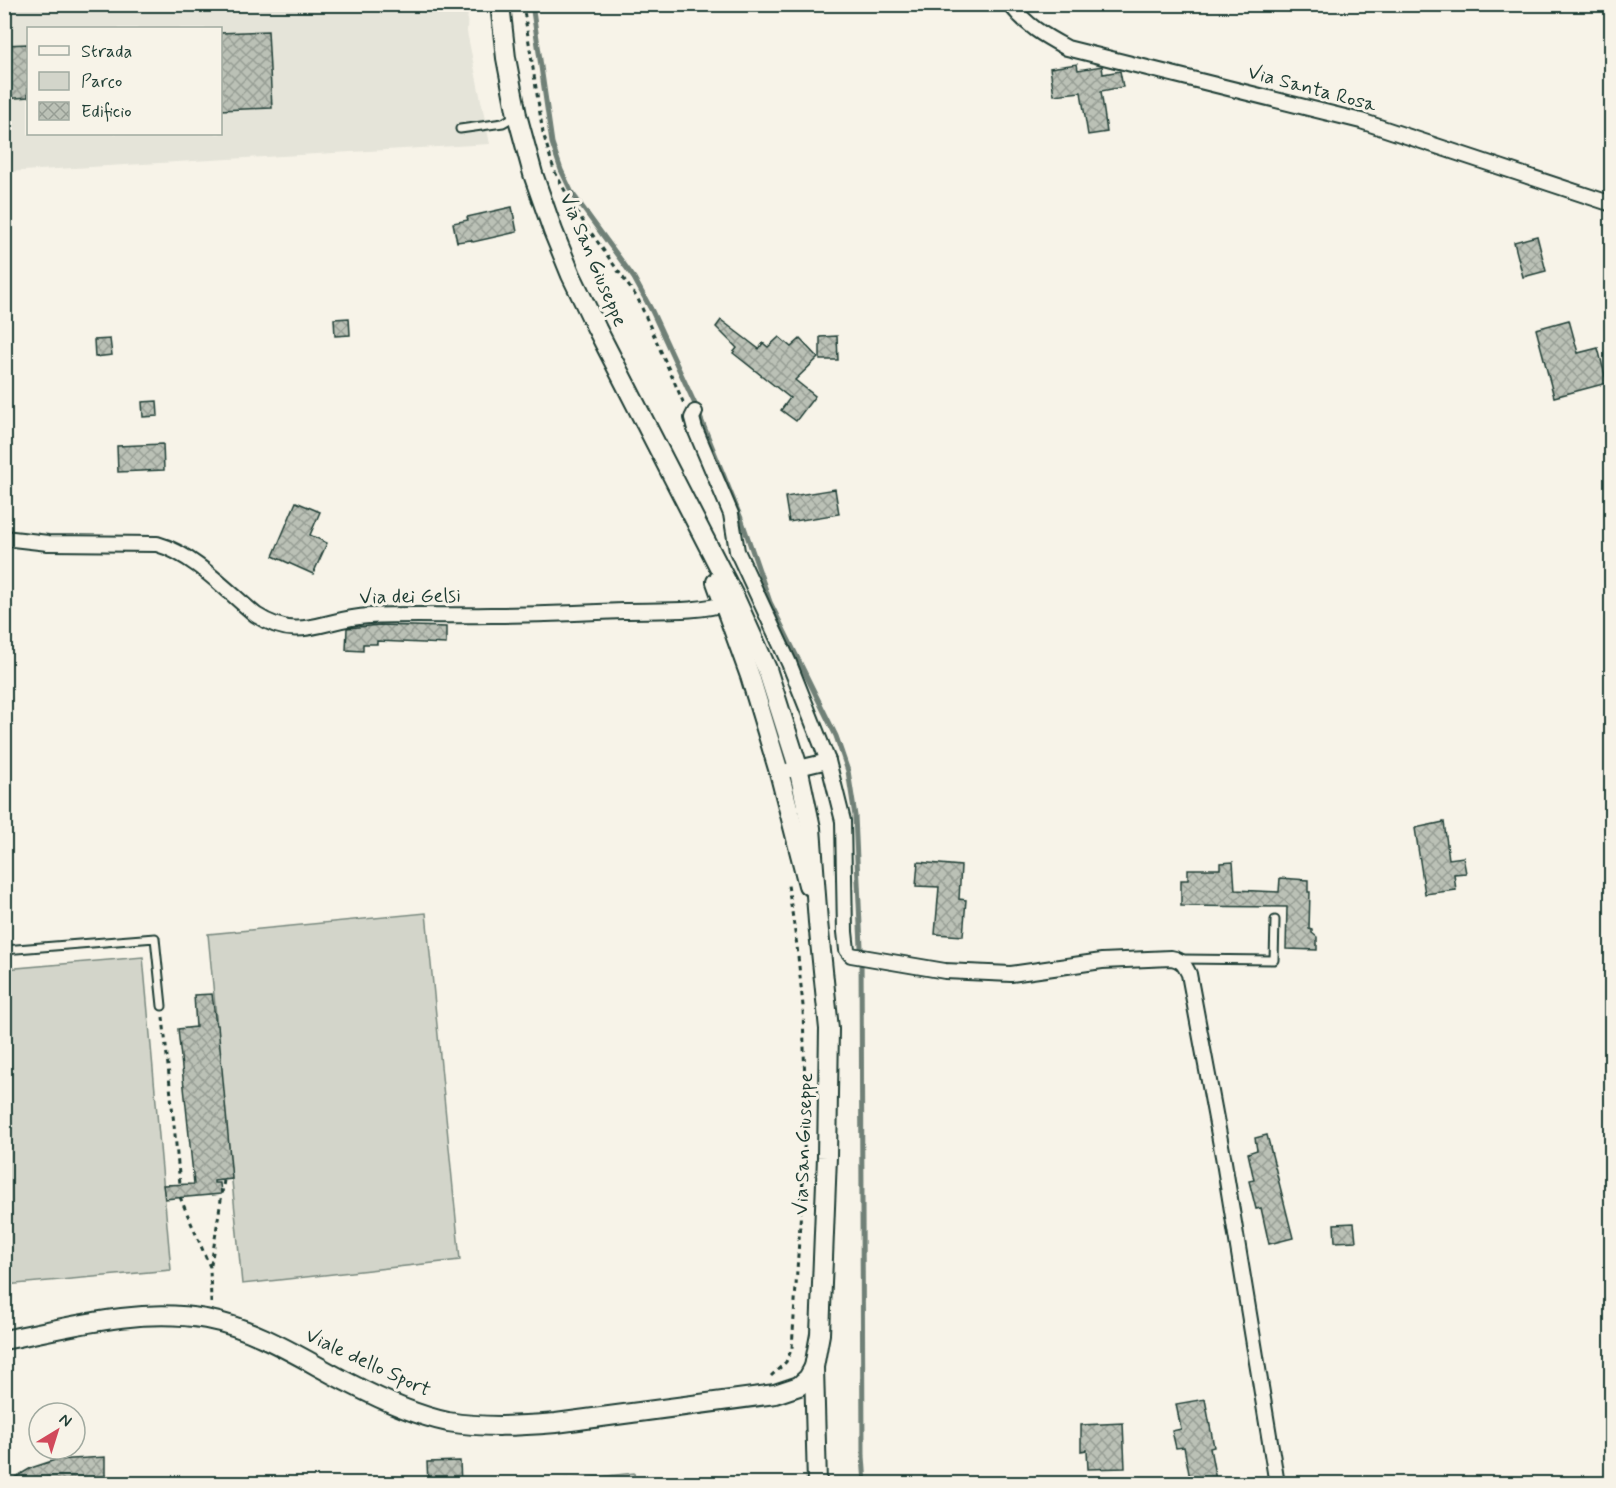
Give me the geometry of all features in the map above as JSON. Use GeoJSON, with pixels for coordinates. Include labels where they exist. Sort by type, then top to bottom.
{"type":"FeatureCollection","features":[{"type":"Feature","properties":{"kind":"street","name":"Via San Giuseppe"},"geometry":{"type":"LineString","coordinates":[[500,4],[506,58],[517,115],[536,183],[553,231],[571,275],[693,518],[730,602],[767,669],[798,768],[812,828],[818,922],[829,1029],[820,1334],[814,1367],[817,1484]]}},
{"type":"Feature","properties":{"kind":"street","name":"Via Santa Rosa"},"geometry":{"type":"LineString","coordinates":[[1010,4],[1023,22],[1043,36],[1067,48],[1361,121],[1611,204]]}},
{"type":"Feature","properties":{"kind":"street"},"geometry":{"type":"LineString","coordinates":[[689,412],[694,429],[731,514],[737,551],[789,663],[828,761],[843,821],[847,950],[861,958],[945,971],[1011,974],[1102,961],[1178,959],[1184,963],[1189,974],[1217,1122],[1277,1484]]}},
{"type":"Feature","properties":{"kind":"street","name":"Via dei Gelsi"},"geometry":{"type":"LineString","coordinates":[[4,538],[48,543],[157,544],[172,548],[266,622],[286,628],[306,630],[348,618],[369,616],[680,610],[730,602]]}},
{"type":"Feature","properties":{"kind":"street","name":"Via San Giuseppe"},"geometry":{"type":"LineString","coordinates":[[730,602],[779,772],[818,922]]}},
{"type":"Feature","properties":{"kind":"street"},"geometry":{"type":"LineString","coordinates":[[779,772],[828,761]]}},
{"type":"Feature","properties":{"kind":"street","name":"Viale dello Sport"},"geometry":{"type":"LineString","coordinates":[[4,1340],[90,1323],[142,1316],[176,1316],[209,1320],[258,1336],[400,1407],[447,1421],[492,1426],[556,1423],[767,1395],[799,1386],[808,1378],[814,1367]]}},
{"type":"Feature","properties":{"kind":"lane"},"geometry":{"type":"LineString","coordinates":[[460,129],[502,123],[517,115]]}},
{"type":"Feature","properties":{"kind":"lane"},"geometry":{"type":"LineString","coordinates":[[1178,959],[1274,960],[1275,920]]}},
{"type":"Feature","properties":{"kind":"lane"},"geometry":{"type":"LineString","coordinates":[[4,950],[155,938],[162,1006]]}},
{"type":"Feature","properties":{"kind":"path"},"geometry":{"type":"LineString","coordinates":[[523,4],[543,133],[554,170],[575,210],[638,299],[689,412]]}},
{"type":"Feature","properties":{"kind":"path"},"geometry":{"type":"LineString","coordinates":[[763,1379],[773,1375],[781,1368],[792,1348],[804,1162],[803,1006],[788,884]]}},
{"type":"Feature","properties":{"kind":"path"},"geometry":{"type":"LineString","coordinates":[[162,1006],[180,1184]]}},
{"type":"Feature","properties":{"kind":"path"},"geometry":{"type":"LineString","coordinates":[[211,1302],[210,1267],[224,1180]]}},
{"type":"Feature","properties":{"kind":"path"},"geometry":{"type":"LineString","coordinates":[[180,1197],[210,1267]]}},
{"type":"Feature","properties":{"kind":"path"},"geometry":{"type":"LineString","coordinates":[[200,1301],[220,1305]]}},
{"type":"Feature","properties":{"kind":"shaded area"},"geometry":{"type":"Polygon","coordinates":[[[5,5],[468,5],[467,32],[490,144],[5,172],[5,5]]]}},
{"type":"Feature","properties":{"kind":"green space"},"geometry":{"type":"Polygon","coordinates":[[[426,913],[460,1260],[242,1284],[208,934],[426,913]]]}},
{"type":"Feature","properties":{"kind":"green space"},"geometry":{"type":"Polygon","coordinates":[[[143,957],[171,1270],[5,1285],[5,969],[143,957]]]}},
{"type":"Feature","properties":{"kind":"green space"},"geometry":{"type":"Polygon","coordinates":[[[634,1473],[635,1483],[542,1483],[634,1473]]]}},
{"type":"Feature","properties":{"kind":"building"},"geometry":{"type":"Polygon","coordinates":[[[268,31],[272,108],[222,110],[222,33],[268,31]]]}},
{"type":"Feature","properties":{"kind":"building"},"geometry":{"type":"Polygon","coordinates":[[[27,44],[27,97],[4,99],[4,45],[27,44]]]}},
{"type":"Feature","properties":{"kind":"building"},"geometry":{"type":"Polygon","coordinates":[[[1077,64],[1078,70],[1102,66],[1103,74],[1120,71],[1123,87],[1101,91],[1107,132],[1088,135],[1081,92],[1054,95],[1050,68],[1077,64]]]}},
{"type":"Feature","properties":{"kind":"building"},"geometry":{"type":"Polygon","coordinates":[[[512,207],[517,232],[473,242],[471,240],[457,242],[453,223],[468,220],[467,217],[512,207]]]}},
{"type":"Feature","properties":{"kind":"building"},"geometry":{"type":"Polygon","coordinates":[[[1537,236],[1546,271],[1523,277],[1514,242],[1537,236]]]}},
{"type":"Feature","properties":{"kind":"building"},"geometry":{"type":"Polygon","coordinates":[[[349,318],[350,335],[335,336],[334,319],[349,318]]]}},
{"type":"Feature","properties":{"kind":"building"},"geometry":{"type":"Polygon","coordinates":[[[721,320],[759,349],[763,343],[768,347],[779,337],[791,347],[800,339],[818,358],[795,380],[815,396],[796,421],[781,410],[790,398],[733,353],[737,348],[716,327],[721,320]]]}},
{"type":"Feature","properties":{"kind":"building"},"geometry":{"type":"Polygon","coordinates":[[[1569,320],[1578,353],[1598,348],[1607,383],[1554,397],[1536,329],[1569,320]]]}},
{"type":"Feature","properties":{"kind":"building"},"geometry":{"type":"Polygon","coordinates":[[[837,336],[838,360],[820,360],[820,337],[837,336]]]}},
{"type":"Feature","properties":{"kind":"building"},"geometry":{"type":"Polygon","coordinates":[[[110,339],[112,355],[95,357],[94,340],[110,339]]]}},
{"type":"Feature","properties":{"kind":"building"},"geometry":{"type":"Polygon","coordinates":[[[157,401],[158,416],[143,417],[142,402],[157,401]]]}},
{"type":"Feature","properties":{"kind":"building"},"geometry":{"type":"Polygon","coordinates":[[[163,444],[164,470],[118,472],[117,446],[163,444]]]}},
{"type":"Feature","properties":{"kind":"building"},"geometry":{"type":"Polygon","coordinates":[[[835,489],[839,514],[789,522],[785,497],[835,489]]]}},
{"type":"Feature","properties":{"kind":"building"},"geometry":{"type":"Polygon","coordinates":[[[296,502],[320,512],[310,535],[327,543],[313,574],[273,556],[296,502]]]}},
{"type":"Feature","properties":{"kind":"building"},"geometry":{"type":"Polygon","coordinates":[[[380,625],[446,627],[446,644],[377,641],[377,644],[363,644],[363,651],[346,650],[347,628],[380,625]]]}},
{"type":"Feature","properties":{"kind":"building"},"geometry":{"type":"Polygon","coordinates":[[[1444,822],[1449,859],[1463,857],[1466,873],[1454,874],[1456,890],[1425,894],[1415,828],[1444,822]]]}},
{"type":"Feature","properties":{"kind":"building"},"geometry":{"type":"Polygon","coordinates":[[[918,862],[961,866],[959,899],[966,900],[963,936],[935,934],[939,887],[916,886],[918,862]]]}},
{"type":"Feature","properties":{"kind":"building"},"geometry":{"type":"Polygon","coordinates":[[[1233,862],[1235,890],[1279,892],[1280,878],[1308,880],[1309,929],[1317,937],[1317,950],[1286,949],[1287,907],[1181,906],[1181,880],[1188,880],[1188,869],[1220,869],[1220,863],[1233,862]]]}},
{"type":"Feature","properties":{"kind":"building"},"geometry":{"type":"Polygon","coordinates":[[[212,994],[216,1025],[218,1025],[232,1179],[214,1181],[214,1183],[220,1183],[221,1194],[165,1199],[163,1185],[194,1184],[178,1029],[196,1027],[194,995],[212,994]]]}},
{"type":"Feature","properties":{"kind":"building"},"geometry":{"type":"Polygon","coordinates":[[[1267,1135],[1293,1238],[1269,1244],[1261,1208],[1256,1209],[1249,1181],[1254,1180],[1248,1153],[1257,1150],[1255,1138],[1267,1135]]]}},
{"type":"Feature","properties":{"kind":"building"},"geometry":{"type":"Polygon","coordinates":[[[1354,1223],[1356,1241],[1335,1242],[1334,1224],[1354,1223]]]}},
{"type":"Feature","properties":{"kind":"building"},"geometry":{"type":"Polygon","coordinates":[[[1205,1399],[1214,1447],[1210,1448],[1216,1480],[1191,1484],[1184,1447],[1176,1448],[1172,1431],[1181,1429],[1176,1404],[1205,1399]]]}},
{"type":"Feature","properties":{"kind":"building"},"geometry":{"type":"Polygon","coordinates":[[[1123,1423],[1125,1468],[1088,1469],[1087,1450],[1081,1451],[1081,1425],[1123,1423]]]}},
{"type":"Feature","properties":{"kind":"building"},"geometry":{"type":"Polygon","coordinates":[[[105,1457],[105,1476],[57,1484],[4,1484],[31,1468],[52,1461],[87,1461],[87,1458],[105,1457]]]}},
{"type":"Feature","properties":{"kind":"building"},"geometry":{"type":"Polygon","coordinates":[[[460,1461],[461,1484],[428,1484],[427,1462],[460,1461]]]}},
{"type":"Feature","properties":{"kind":"waterway"},"geometry":{"type":"LineString","coordinates":[[532,4],[552,143],[561,170],[572,193],[634,278],[652,311],[694,402],[742,521],[770,602],[836,736],[848,771],[855,816],[861,947],[865,1484]]}}]}
